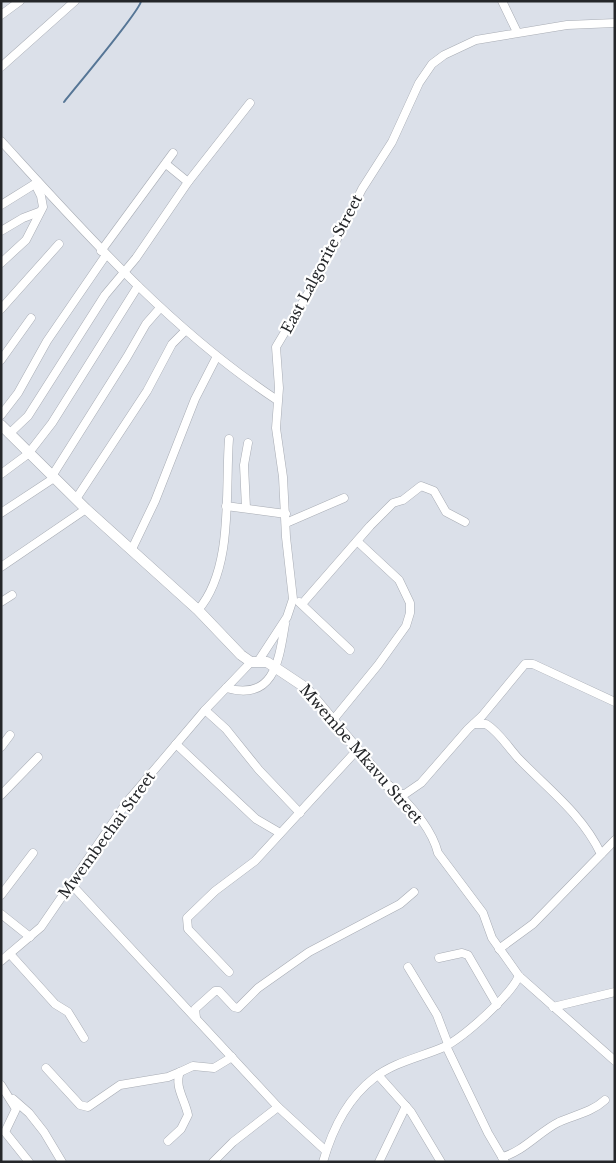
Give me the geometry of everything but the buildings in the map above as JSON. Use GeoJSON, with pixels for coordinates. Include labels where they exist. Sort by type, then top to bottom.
{"type":"FeatureCollection","features":[{"type":"Feature","properties":{"kind":"street"},"geometry":{"type":"LineString","coordinates":[[1,16],[20,1]]}},
{"type":"Feature","properties":{"kind":"street"},"geometry":{"type":"LineString","coordinates":[[1,67],[75,1]]}},
{"type":"Feature","properties":{"kind":"street"},"geometry":{"type":"LineString","coordinates":[[502,1],[517,32]]}},
{"type":"Feature","properties":{"kind":"street","name":"East Lalgorite Street"},"geometry":{"type":"LineString","coordinates":[[255,661],[285,621],[292,607],[293,596],[277,437],[277,400],[279,388],[275,355],[278,343],[297,315],[362,189],[392,142],[420,83],[432,64],[460,46],[476,40],[567,25],[615,23]]}},
{"type":"Feature","properties":{"kind":"street"},"geometry":{"type":"LineString","coordinates":[[4,431],[28,416],[104,295],[150,240],[188,182],[250,103]]}},
{"type":"Feature","properties":{"kind":"street"},"geometry":{"type":"LineString","coordinates":[[1,141],[36,183],[103,253],[160,308],[216,358],[277,400]]}},
{"type":"Feature","properties":{"kind":"street"},"geometry":{"type":"LineString","coordinates":[[1,415],[18,393],[47,341],[103,253],[173,153]]}},
{"type":"Feature","properties":{"kind":"street"},"geometry":{"type":"LineString","coordinates":[[166,164],[188,182]]}},
{"type":"Feature","properties":{"kind":"street"},"geometry":{"type":"LineString","coordinates":[[1,205],[36,183]]}},
{"type":"Feature","properties":{"kind":"street"},"geometry":{"type":"LineString","coordinates":[[1,263],[26,240],[39,212],[43,202],[36,183]]}},
{"type":"Feature","properties":{"kind":"street"},"geometry":{"type":"LineString","coordinates":[[1,232],[23,218],[39,212]]}},
{"type":"Feature","properties":{"kind":"street"},"geometry":{"type":"LineString","coordinates":[[1,309],[59,244]]}},
{"type":"Feature","properties":{"kind":"street"},"geometry":{"type":"LineString","coordinates":[[1,474],[28,454],[52,423],[138,286]]}},
{"type":"Feature","properties":{"kind":"street"},"geometry":{"type":"LineString","coordinates":[[1,513],[53,477],[128,357],[146,324],[160,308]]}},
{"type":"Feature","properties":{"kind":"street"},"geometry":{"type":"LineString","coordinates":[[1,360],[31,318]]}},
{"type":"Feature","properties":{"kind":"street"},"geometry":{"type":"LineString","coordinates":[[76,499],[147,391],[172,344],[185,331]]}},
{"type":"Feature","properties":{"kind":"street"},"geometry":{"type":"LineString","coordinates":[[132,549],[155,502],[195,399],[216,358]]}},
{"type":"Feature","properties":{"kind":"street","name":"Mwembe Mkavu Street"},"geometry":{"type":"LineString","coordinates":[[4,431],[86,509],[198,610],[241,655],[276,668],[306,688],[387,785],[399,794],[415,811],[435,841],[438,853],[483,913],[499,949],[519,976],[615,1061]]}},
{"type":"Feature","properties":{"kind":"street"},"geometry":{"type":"LineString","coordinates":[[198,610],[211,591],[219,564],[226,506],[229,439]]}},
{"type":"Feature","properties":{"kind":"street"},"geometry":{"type":"LineString","coordinates":[[246,508],[244,466],[248,443]]}},
{"type":"Feature","properties":{"kind":"street"},"geometry":{"type":"LineString","coordinates":[[302,604],[356,541],[393,504],[403,500],[421,486],[434,491],[446,512],[465,522]]}},
{"type":"Feature","properties":{"kind":"street"},"geometry":{"type":"LineString","coordinates":[[286,524],[344,498]]}},
{"type":"Feature","properties":{"kind":"street"},"geometry":{"type":"LineString","coordinates":[[226,506],[286,514]]}},
{"type":"Feature","properties":{"kind":"street"},"geometry":{"type":"LineString","coordinates":[[1,567],[86,509]]}},
{"type":"Feature","properties":{"kind":"street"},"geometry":{"type":"LineString","coordinates":[[333,720],[378,665],[406,626],[410,612],[410,603],[399,580],[356,541]]}},
{"type":"Feature","properties":{"kind":"street"},"geometry":{"type":"LineString","coordinates":[[1,602],[12,595]]}},
{"type":"Feature","properties":{"kind":"street"},"geometry":{"type":"LineString","coordinates":[[293,596],[350,650]]}},
{"type":"Feature","properties":{"kind":"street"},"geometry":{"type":"LineString","coordinates":[[226,688],[245,692],[256,689],[276,668],[282,646],[285,621]]}},
{"type":"Feature","properties":{"kind":"street","name":"Mwembechai Street"},"geometry":{"type":"LineString","coordinates":[[1,961],[40,927],[127,802],[205,710],[255,661]]}},
{"type":"Feature","properties":{"kind":"street"},"geometry":{"type":"LineString","coordinates":[[399,794],[405,794],[421,783],[474,724],[516,672],[528,664],[615,702]]}},
{"type":"Feature","properties":{"kind":"street"},"geometry":{"type":"LineString","coordinates":[[205,710],[226,729],[259,770],[300,813]]}},
{"type":"Feature","properties":{"kind":"street"},"geometry":{"type":"LineString","coordinates":[[474,724],[486,724],[497,734],[518,758],[575,814],[588,831],[601,854]]}},
{"type":"Feature","properties":{"kind":"street"},"geometry":{"type":"LineString","coordinates":[[1,747],[10,735]]}},
{"type":"Feature","properties":{"kind":"street"},"geometry":{"type":"LineString","coordinates":[[176,744],[256,818],[280,833]]}},
{"type":"Feature","properties":{"kind":"street"},"geometry":{"type":"LineString","coordinates":[[229,972],[188,929],[187,918],[215,891],[255,861],[358,749]]}},
{"type":"Feature","properties":{"kind":"street"},"geometry":{"type":"LineString","coordinates":[[1,795],[38,757]]}},
{"type":"Feature","properties":{"kind":"street"},"geometry":{"type":"LineString","coordinates":[[499,949],[533,924],[615,840]]}},
{"type":"Feature","properties":{"kind":"street"},"geometry":{"type":"LineString","coordinates":[[1,895],[33,853]]}},
{"type":"Feature","properties":{"kind":"street"},"geometry":{"type":"LineString","coordinates":[[71,884],[278,1106],[326,1151]]}},
{"type":"Feature","properties":{"kind":"street"},"geometry":{"type":"LineString","coordinates":[[196,1018],[194,1012],[197,1005],[215,991],[220,992],[234,1007],[238,1008],[253,992],[310,952],[400,904],[414,892]]}},
{"type":"Feature","properties":{"kind":"street"},"geometry":{"type":"LineString","coordinates":[[1,914],[30,937]]}},
{"type":"Feature","properties":{"kind":"street"},"geometry":{"type":"LineString","coordinates":[[439,958],[462,953],[468,956],[497,1005]]}},
{"type":"Feature","properties":{"kind":"street"},"geometry":{"type":"LineString","coordinates":[[10,954],[55,1004],[68,1012],[84,1038]]}},
{"type":"Feature","properties":{"kind":"street"},"geometry":{"type":"LineString","coordinates":[[408,967],[437,1015],[447,1045],[503,1160],[559,1122],[594,1109],[605,1100]]}},
{"type":"Feature","properties":{"kind":"street"},"geometry":{"type":"LineString","coordinates":[[323,1162],[326,1151],[347,1109],[361,1090],[378,1075],[447,1045],[497,1005],[515,985],[519,976]]}},
{"type":"Feature","properties":{"kind":"street"},"geometry":{"type":"LineString","coordinates":[[553,1007],[615,992]]}},
{"type":"Feature","properties":{"kind":"street"},"geometry":{"type":"LineString","coordinates":[[46,1068],[73,1099],[80,1105],[88,1108],[120,1085],[168,1076],[193,1066],[214,1068],[232,1057]]}},
{"type":"Feature","properties":{"kind":"street"},"geometry":{"type":"LineString","coordinates":[[168,1141],[181,1129],[188,1115],[179,1090],[177,1078],[180,1072]]}},
{"type":"Feature","properties":{"kind":"street"},"geometry":{"type":"LineString","coordinates":[[378,1075],[406,1106],[441,1162]]}},
{"type":"Feature","properties":{"kind":"street"},"geometry":{"type":"LineString","coordinates":[[1,1085],[14,1104],[15,1114],[5,1132],[29,1162]]}},
{"type":"Feature","properties":{"kind":"street"},"geometry":{"type":"LineString","coordinates":[[10,1097],[34,1119],[51,1142],[62,1162]]}},
{"type":"Feature","properties":{"kind":"street"},"geometry":{"type":"LineString","coordinates":[[213,1162],[233,1142],[278,1106]]}},
{"type":"Feature","properties":{"kind":"street"},"geometry":{"type":"LineString","coordinates":[[379,1162],[406,1106]]}},
{"type":"Feature","properties":{"kind":"waterway"},"geometry":{"type":"LineString","coordinates":[[64,102],[130,19],[141,1]]}}]}
